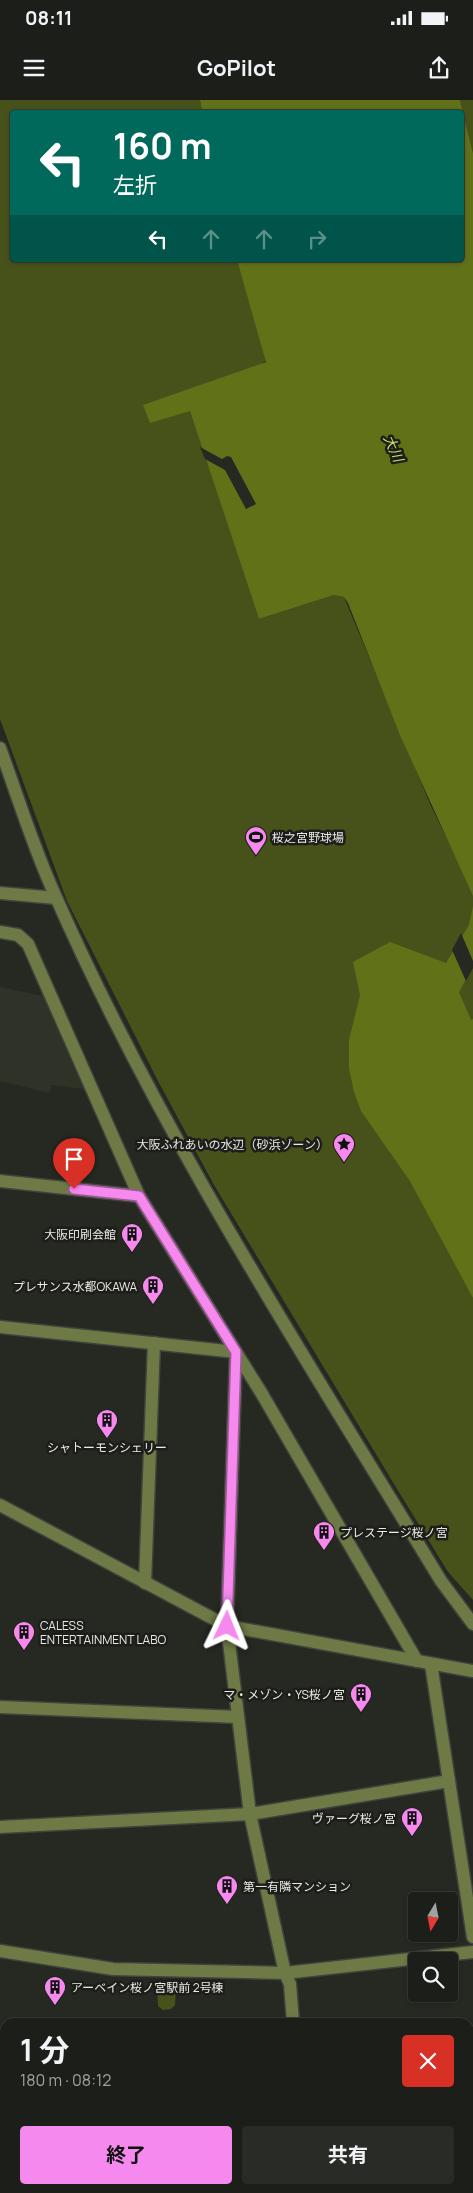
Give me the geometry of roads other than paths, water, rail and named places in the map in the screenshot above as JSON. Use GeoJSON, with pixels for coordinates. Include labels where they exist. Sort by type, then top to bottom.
{"type":"FeatureCollection","features":[{"type":"Feature","properties":{"kind":"street"},"geometry":{"type":"LineString","coordinates":[[0,748],[56,898],[104,999],[227,1230],[441,1581],[473,1624]]}},
{"type":"Feature","properties":{"kind":"street"},"geometry":{"type":"LineString","coordinates":[[0,892],[56,898]]}},
{"type":"Feature","properties":{"kind":"street"},"geometry":{"type":"LineString","coordinates":[[0,932],[18,935],[28,944],[139,1196],[236,1352],[417,1661]]}},
{"type":"Feature","properties":{"kind":"street"},"geometry":{"type":"LineString","coordinates":[[0,1181],[139,1196]]}},
{"type":"Feature","properties":{"kind":"street"},"geometry":{"type":"LineString","coordinates":[[0,1327],[236,1352]]}},
{"type":"Feature","properties":{"kind":"street"},"geometry":{"type":"LineString","coordinates":[[145,1583],[154,1343]]}},
{"type":"Feature","properties":{"kind":"street"},"geometry":{"type":"LineString","coordinates":[[236,1352],[227,1626],[250,1814],[285,1973],[290,1984],[294,2018]]}},
{"type":"Feature","properties":{"kind":"street"},"geometry":{"type":"LineString","coordinates":[[0,1505],[227,1626],[473,1671]]}},
{"type":"Feature","properties":{"kind":"street"},"geometry":{"type":"LineString","coordinates":[[431,1664],[473,1937]]}},
{"type":"Feature","properties":{"kind":"street"},"geometry":{"type":"LineString","coordinates":[[0,1707],[238,1717]]}},
{"type":"Feature","properties":{"kind":"street"},"geometry":{"type":"LineString","coordinates":[[0,1827],[250,1814],[449,1781]]}},
{"type":"Feature","properties":{"kind":"street"},"geometry":{"type":"LineString","coordinates":[[0,1951],[113,1969],[285,1973],[473,1952]]}},
{"type":"Feature","properties":{"kind":"water"},"geometry":{"type":"Polygon","coordinates":[[[200,100],[460,100],[462,110],[202,110],[200,100]]]}},
{"type":"Feature","properties":{"kind":"water","name":"大川"},"geometry":{"type":"Polygon","coordinates":[[[464,116],[473,153],[473,896],[400,735],[344,597],[334,595],[259,619],[190,411],[150,423],[143,405],[266,362],[238,262],[464,262],[464,116]]]}},
{"type":"Feature","properties":{"kind":"water"},"geometry":{"type":"Polygon","coordinates":[[[473,906],[473,966],[459,992],[471,1020],[473,1019],[473,1298],[410,1181],[361,1111],[354,1092],[349,1068],[349,1040],[360,995],[353,962],[390,942],[446,963],[469,925],[473,906]]]}},
{"type":"Feature","properties":{"kind":"place","name":"桜之宮野球場"},"geometry":{"type":"Point","coordinates":[256,856]}},
{"type":"Feature","properties":{"kind":"place","name":"大阪ふれあいの水辺（砂浜ゾーン）"},"geometry":{"type":"Point","coordinates":[344,1163]}},
{"type":"Feature","properties":{"kind":"place","name":"大阪印刷会館"},"geometry":{"type":"Point","coordinates":[132,1253]}},
{"type":"Feature","properties":{"kind":"place","name":"プレサンス水都OKAWA"},"geometry":{"type":"Point","coordinates":[153,1305]}},
{"type":"Feature","properties":{"kind":"place","name":"シャトーモンシェリー"},"geometry":{"type":"Point","coordinates":[107,1439]}},
{"type":"Feature","properties":{"kind":"place","name":"プレステージ桜ノ宮"},"geometry":{"type":"Point","coordinates":[324,1551]}},
{"type":"Feature","properties":{"kind":"place","name":"CALESS ENTERTAINMENT LABO"},"geometry":{"type":"Point","coordinates":[24,1651]}},
{"type":"Feature","properties":{"kind":"place","name":"マ・メゾン・YS桜ノ宮"},"geometry":{"type":"Point","coordinates":[361,1713]}},
{"type":"Feature","properties":{"kind":"place","name":"ヴァーグ桜ノ宮"},"geometry":{"type":"Point","coordinates":[412,1837]}},
{"type":"Feature","properties":{"kind":"place","name":"第一有隣マンション"},"geometry":{"type":"Point","coordinates":[227,1905]}},
{"type":"Feature","properties":{"kind":"place","name":"アーベイン桜ノ宮駅前 2号棟"},"geometry":{"type":"Point","coordinates":[55,2006]}}]}
